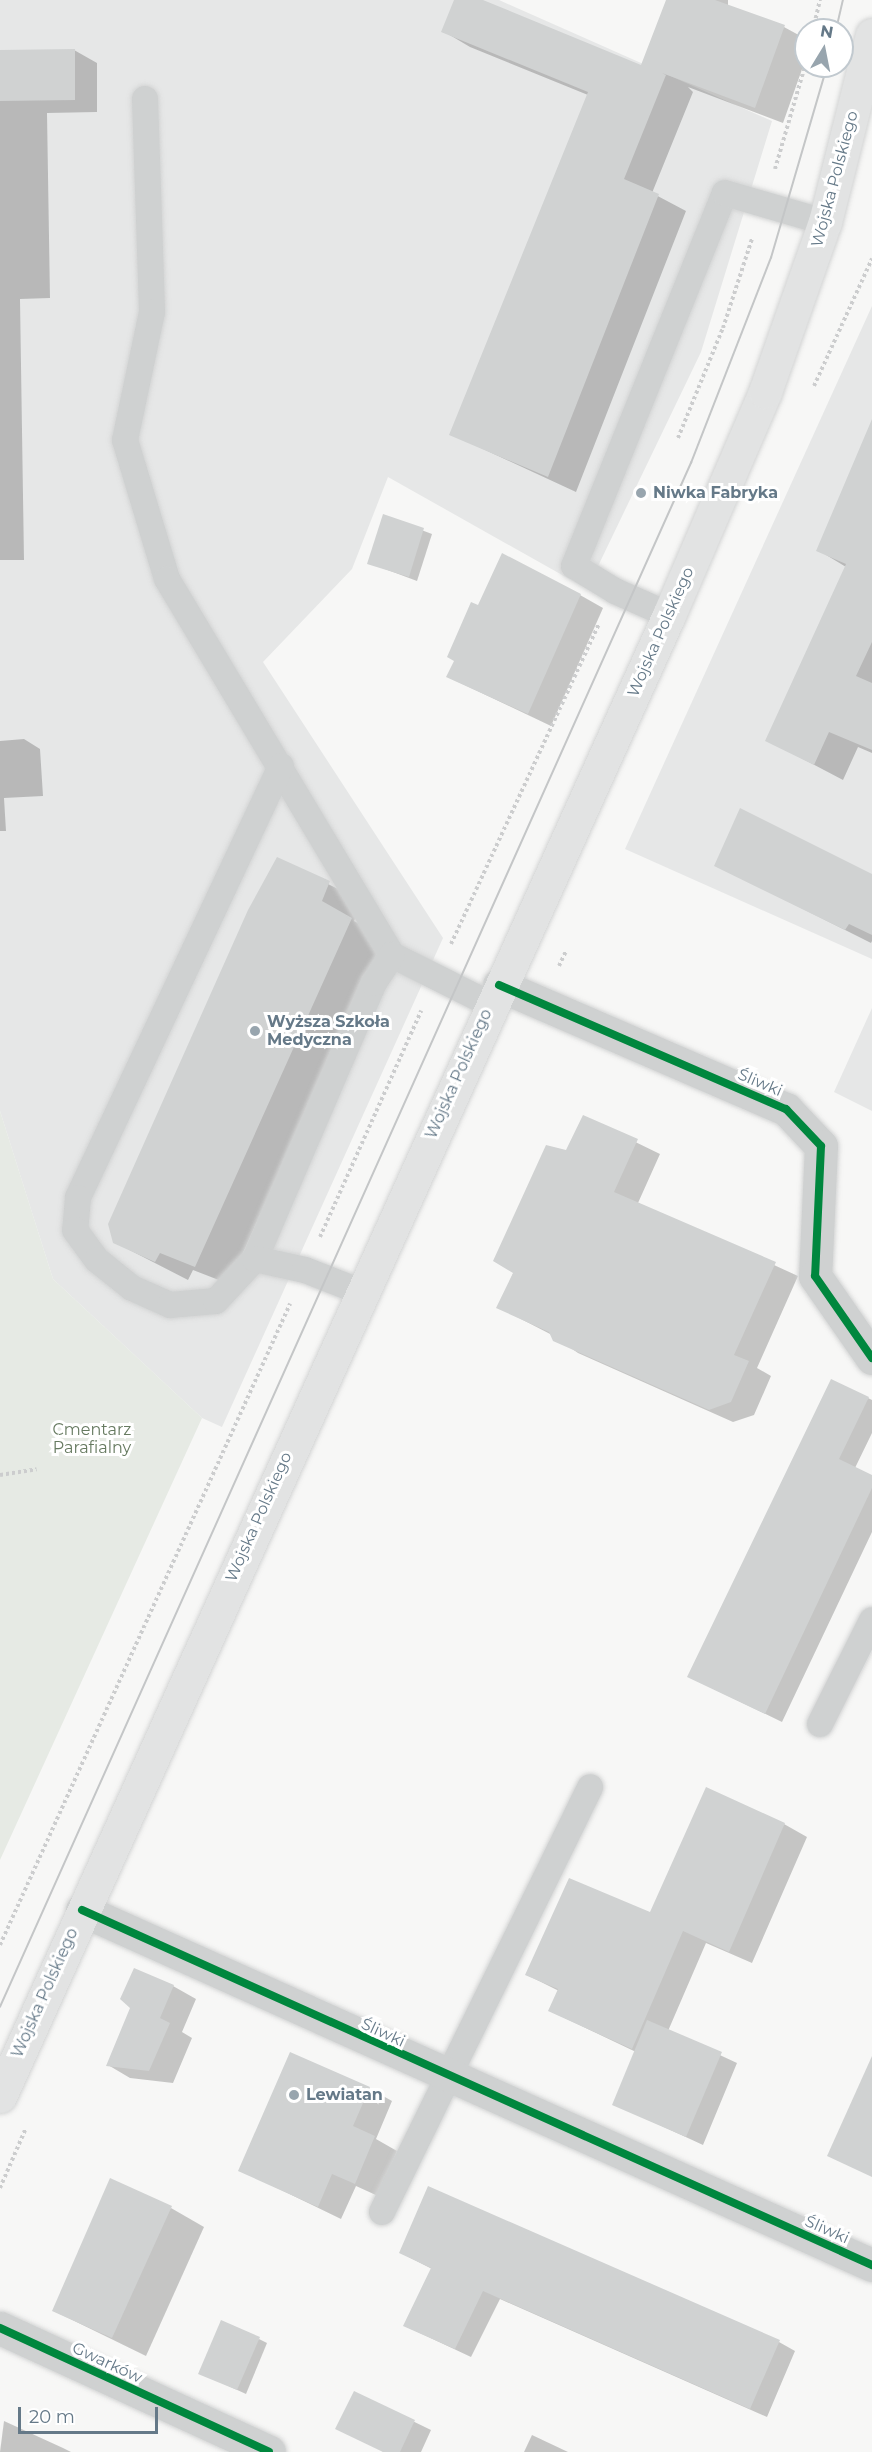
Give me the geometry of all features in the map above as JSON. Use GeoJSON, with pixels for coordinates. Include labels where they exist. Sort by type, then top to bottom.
{"type":"FeatureCollection","features":[{"type":"Feature","properties":{"kind":"main road","name":"Wojska Polskiego"},"geometry":{"type":"LineString","coordinates":[[0,2096],[495,995],[669,615],[785,342],[863,112],[872,35]]}},
{"type":"Feature","properties":{"kind":"street","name":"Śliwki"},"geometry":{"type":"LineString","coordinates":[[495,995],[786,1109],[821,1146],[815,1276],[872,1358]]}},
{"type":"Feature","properties":{"kind":"street","name":"Śliwki"},"geometry":{"type":"LineString","coordinates":[[82,1910],[448,2077],[872,2265]]}},
{"type":"Feature","properties":{"kind":"street","name":"Gwarków"},"geometry":{"type":"LineString","coordinates":[[0,2328],[269,2452]]}},
{"type":"Feature","properties":{"kind":"lane"},"geometry":{"type":"LineString","coordinates":[[146,99],[152,312],[125,440],[167,579],[281,766],[392,955],[495,995]]}},
{"type":"Feature","properties":{"kind":"lane"},"geometry":{"type":"LineString","coordinates":[[669,615],[615,591],[574,566],[725,193],[825,222]]}},
{"type":"Feature","properties":{"kind":"lane"},"geometry":{"type":"LineString","coordinates":[[281,766],[78,1198],[75,1230],[97,1260],[123,1281],[170,1305],[216,1301],[255,1259],[374,983],[392,955]]}},
{"type":"Feature","properties":{"kind":"lane"},"geometry":{"type":"LineString","coordinates":[[255,1259],[305,1270],[361,1292]]}},
{"type":"Feature","properties":{"kind":"lane"},"geometry":{"type":"LineString","coordinates":[[820,1725],[872,1620]]}},
{"type":"Feature","properties":{"kind":"lane"},"geometry":{"type":"LineString","coordinates":[[382,2212],[590,1787]]}},
{"type":"Feature","properties":{"kind":"path"},"geometry":{"type":"LineString","coordinates":[[816,18],[820,0]]}},
{"type":"Feature","properties":{"kind":"path"},"geometry":{"type":"LineString","coordinates":[[678,438],[723,328],[764,204],[801,78]]}},
{"type":"Feature","properties":{"kind":"path"},"geometry":{"type":"LineString","coordinates":[[0,1475],[37,1469]]}},
{"type":"Feature","properties":{"kind":"shaded area"},"geometry":{"type":"Polygon","coordinates":[[[0,0],[499,0],[772,121],[701,352],[587,589],[388,477],[352,569],[263,662],[443,938],[222,1427],[202,1418],[53,1279],[0,1111],[0,0]]]}},
{"type":"Feature","properties":{"kind":"shaded area"},"geometry":{"type":"Polygon","coordinates":[[[872,306],[872,959],[625,849],[872,306]]]}},
{"type":"Feature","properties":{"kind":"shaded area"},"geometry":{"type":"Polygon","coordinates":[[[872,1008],[872,1111],[834,1092],[872,1008]]]}},
{"type":"Feature","properties":{"kind":"green space","name":"Cmentarz Parafialny"},"geometry":{"type":"Polygon","coordinates":[[[0,1111],[53,1279],[202,1418],[0,1860],[0,1111]]]}},
{"type":"Feature","properties":{"kind":"building"},"geometry":{"type":"Polygon","coordinates":[[[454,0],[483,0],[641,65],[666,0],[715,0],[785,25],[755,108],[662,73],[666,75],[624,179],[659,194],[548,477],[449,435],[588,92],[441,32],[454,0]]]}},
{"type":"Feature","properties":{"kind":"building"},"geometry":{"type":"Polygon","coordinates":[[[75,49],[75,100],[0,101],[0,50],[75,49]]]}},
{"type":"Feature","properties":{"kind":"building"},"geometry":{"type":"Polygon","coordinates":[[[872,419],[872,642],[856,676],[872,683],[872,750],[829,732],[814,765],[765,741],[846,564],[816,551],[872,419]]]}},
{"type":"Feature","properties":{"kind":"building"},"geometry":{"type":"Polygon","coordinates":[[[383,514],[424,528],[409,577],[367,564],[383,514]]]}},
{"type":"Feature","properties":{"kind":"building"},"geometry":{"type":"Polygon","coordinates":[[[502,553],[581,594],[528,714],[446,677],[454,661],[447,657],[471,602],[478,605],[502,553]]]}},
{"type":"Feature","properties":{"kind":"building"},"geometry":{"type":"Polygon","coordinates":[[[740,808],[872,874],[872,935],[849,924],[845,930],[714,866],[740,808]]]}},
{"type":"Feature","properties":{"kind":"building"},"geometry":{"type":"Polygon","coordinates":[[[277,857],[330,881],[322,901],[352,918],[195,1267],[160,1253],[155,1262],[113,1243],[108,1224],[248,910],[277,857]]]}},
{"type":"Feature","properties":{"kind":"building"},"geometry":{"type":"Polygon","coordinates":[[[583,1115],[638,1139],[614,1192],[776,1262],[734,1355],[749,1361],[731,1402],[709,1410],[553,1341],[549,1332],[496,1308],[513,1273],[493,1261],[546,1145],[566,1150],[583,1115]]]}},
{"type":"Feature","properties":{"kind":"building"},"geometry":{"type":"Polygon","coordinates":[[[831,1379],[869,1397],[839,1459],[872,1475],[872,1488],[765,1714],[687,1677],[831,1379]]]}},
{"type":"Feature","properties":{"kind":"building"},"geometry":{"type":"Polygon","coordinates":[[[706,1787],[785,1823],[729,1952],[683,1931],[632,2049],[548,2011],[558,1989],[525,1975],[569,1878],[650,1912],[706,1787]]]}},
{"type":"Feature","properties":{"kind":"building"},"geometry":{"type":"Polygon","coordinates":[[[134,1968],[174,1985],[160,2018],[170,2023],[149,2071],[106,2066],[130,2008],[120,1999],[134,1968]]]}},
{"type":"Feature","properties":{"kind":"building"},"geometry":{"type":"Polygon","coordinates":[[[647,2020],[722,2052],[686,2137],[612,2105],[647,2020]]]}},
{"type":"Feature","properties":{"kind":"building"},"geometry":{"type":"Polygon","coordinates":[[[290,2052],[370,2087],[353,2126],[375,2136],[355,2184],[332,2174],[318,2207],[238,2171],[290,2052]]]}},
{"type":"Feature","properties":{"kind":"building"},"geometry":{"type":"Polygon","coordinates":[[[872,2056],[872,2177],[827,2156],[872,2056]]]}},
{"type":"Feature","properties":{"kind":"building"},"geometry":{"type":"Polygon","coordinates":[[[110,2178],[172,2206],[112,2338],[52,2311],[110,2178]]]}},
{"type":"Feature","properties":{"kind":"building"},"geometry":{"type":"Polygon","coordinates":[[[428,2186],[780,2340],[750,2409],[483,2291],[455,2349],[403,2326],[431,2268],[399,2253],[428,2186]]]}},
{"type":"Feature","properties":{"kind":"building"},"geometry":{"type":"Polygon","coordinates":[[[221,2320],[260,2337],[237,2390],[198,2374],[221,2320]]]}},
{"type":"Feature","properties":{"kind":"building"},"geometry":{"type":"Polygon","coordinates":[[[354,2391],[415,2420],[400,2452],[383,2452],[335,2429],[354,2391]]]}},
{"type":"Feature","properties":{"kind":"tram line"},"geometry":{"type":"LineString","coordinates":[[839,18],[843,0]]}},
{"type":"Feature","properties":{"kind":"tram line"},"geometry":{"type":"LineString","coordinates":[[0,2007],[691,463],[771,258],[824,78]]}},
{"type":"Feature","properties":{"kind":"cycle path"},"geometry":{"type":"LineString","coordinates":[[499,985],[786,1109],[821,1146],[815,1276],[872,1358]]}},
{"type":"Feature","properties":{"kind":"cycle path"},"geometry":{"type":"LineString","coordinates":[[82,1910],[872,2265]]}},
{"type":"Feature","properties":{"kind":"cycle path"},"geometry":{"type":"LineString","coordinates":[[0,2328],[269,2452]]}},
{"type":"Feature","properties":{"kind":"place","name":"Niwka Fabryka"},"geometry":{"type":"Point","coordinates":[641,493]}},
{"type":"Feature","properties":{"kind":"place","name":"Wyższa Szkoła Medyczna"},"geometry":{"type":"Point","coordinates":[255,1031]}},
{"type":"Feature","properties":{"kind":"place","name":"Lewiatan"},"geometry":{"type":"Point","coordinates":[294,2095]}}]}
